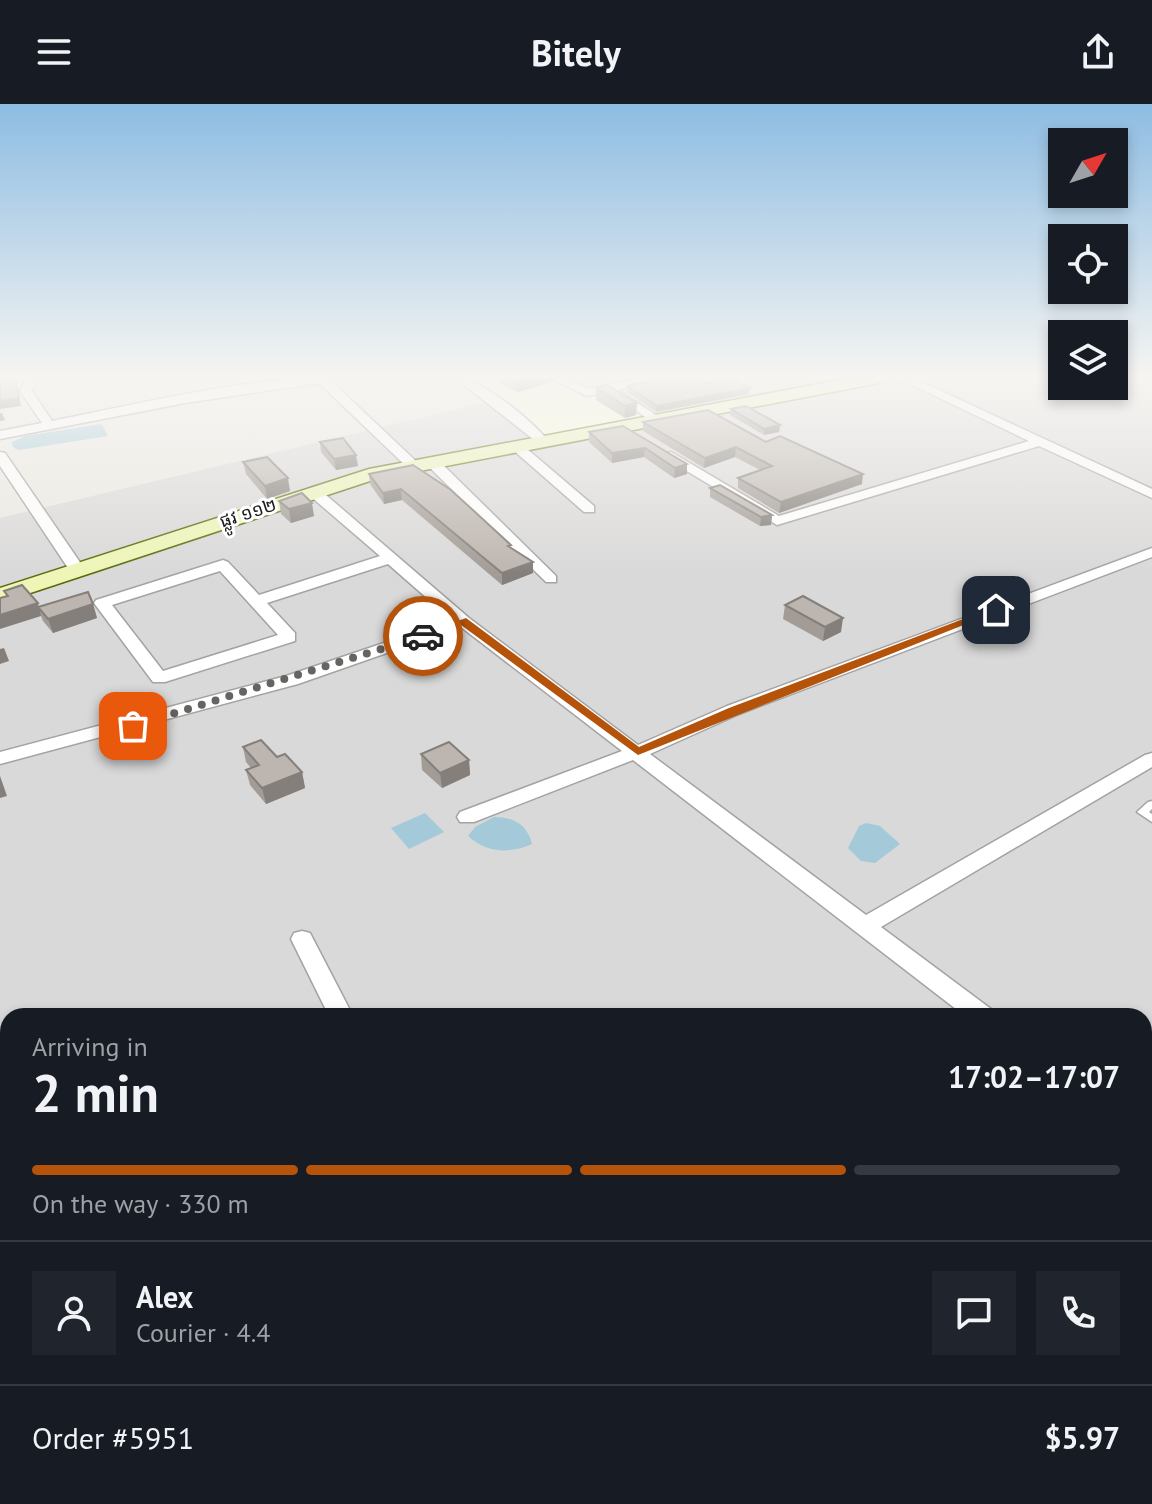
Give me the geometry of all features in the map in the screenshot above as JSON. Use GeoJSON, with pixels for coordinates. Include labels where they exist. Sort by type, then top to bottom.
{"type":"FeatureCollection","features":[{"type":"Feature","properties":{"kind":"street"},"geometry":{"type":"LineString","coordinates":[[398,443],[551,579]]}},
{"type":"Feature","properties":{"kind":"street","name":"ផ្លូវ ១១២"},"geometry":{"type":"LineString","coordinates":[[0,596],[314,492],[422,464],[528,443]]}},
{"type":"Feature","properties":{"kind":"street"},"geometry":{"type":"LineString","coordinates":[[648,443],[777,521],[1036,443]]}},
{"type":"Feature","properties":{"kind":"street"},"geometry":{"type":"LineString","coordinates":[[1043,443],[1152,494]]}},
{"type":"Feature","properties":{"kind":"street"},"geometry":{"type":"LineString","coordinates":[[516,446],[589,509]]}},
{"type":"Feature","properties":{"kind":"street"},"geometry":{"type":"LineString","coordinates":[[0,456],[78,571]]}},
{"type":"Feature","properties":{"kind":"street"},"geometry":{"type":"LineString","coordinates":[[314,492],[463,621],[972,1008]]}},
{"type":"Feature","properties":{"kind":"street"},"geometry":{"type":"LineString","coordinates":[[467,817],[638,752],[733,710],[1152,552]]}},
{"type":"Feature","properties":{"kind":"street"},"geometry":{"type":"LineString","coordinates":[[257,601],[390,558]]}},
{"type":"Feature","properties":{"kind":"street"},"geometry":{"type":"LineString","coordinates":[[223,565],[257,601],[289,637],[159,678],[102,603],[223,565]]}},
{"type":"Feature","properties":{"kind":"street"},"geometry":{"type":"LineString","coordinates":[[0,758],[195,709],[463,621]]}},
{"type":"Feature","properties":{"kind":"street"},"geometry":{"type":"LineString","coordinates":[[865,926],[1152,759]]}},
{"type":"Feature","properties":{"kind":"street"},"geometry":{"type":"LineString","coordinates":[[302,939],[337,1008]]}},
{"type":"Feature","properties":{"kind":"lane"},"geometry":{"type":"LineString","coordinates":[[1152,804],[1142,812],[1152,819]]}},
{"type":"Feature","properties":{"kind":"shaded area"},"geometry":{"type":"Polygon","coordinates":[[[314,443],[1152,443],[1152,1008],[0,1008],[0,518],[314,443]]]}},
{"type":"Feature","properties":{"kind":"water"},"geometry":{"type":"Polygon","coordinates":[[[12,443],[61,443],[19,450],[12,443]]]}},
{"type":"Feature","properties":{"kind":"water"},"geometry":{"type":"Polygon","coordinates":[[[425,813],[444,832],[409,849],[391,828],[425,813]]]}},
{"type":"Feature","properties":{"kind":"water"},"geometry":{"type":"Polygon","coordinates":[[[494,817],[518,823],[527,831],[532,844],[498,850],[483,846],[468,836],[475,827],[494,817]]]}},
{"type":"Feature","properties":{"kind":"water"},"geometry":{"type":"Polygon","coordinates":[[[866,823],[880,826],[900,844],[875,863],[861,861],[848,848],[859,826],[866,823]]]}},
{"type":"Feature","properties":{"kind":"building"},"geometry":{"type":"Polygon","coordinates":[[[321,443],[347,443],[356,455],[334,459],[321,443]]]}},
{"type":"Feature","properties":{"kind":"building"},"geometry":{"type":"Polygon","coordinates":[[[601,443],[652,443],[687,464],[675,468],[645,448],[612,453],[601,443]]]}},
{"type":"Feature","properties":{"kind":"building"},"geometry":{"type":"Polygon","coordinates":[[[680,443],[796,443],[863,474],[781,502],[738,478],[772,466],[736,447],[705,458],[680,443]]]}},
{"type":"Feature","properties":{"kind":"building"},"geometry":{"type":"Polygon","coordinates":[[[267,457],[288,478],[265,486],[243,462],[267,457]]]}},
{"type":"Feature","properties":{"kind":"building"},"geometry":{"type":"Polygon","coordinates":[[[413,465],[451,490],[511,545],[508,546],[533,562],[502,573],[401,489],[383,493],[369,474],[413,465]]]}},
{"type":"Feature","properties":{"kind":"building"},"geometry":{"type":"Polygon","coordinates":[[[720,485],[772,515],[761,517],[710,488],[720,485]]]}},
{"type":"Feature","properties":{"kind":"building"},"geometry":{"type":"Polygon","coordinates":[[[302,493],[312,503],[289,509],[279,501],[302,493]]]}},
{"type":"Feature","properties":{"kind":"building"},"geometry":{"type":"Polygon","coordinates":[[[22,585],[38,603],[0,615],[0,598],[8,596],[4,591],[22,585]]]}},
{"type":"Feature","properties":{"kind":"building"},"geometry":{"type":"Polygon","coordinates":[[[88,592],[93,604],[48,619],[38,607],[88,592]]]}},
{"type":"Feature","properties":{"kind":"building"},"geometry":{"type":"Polygon","coordinates":[[[803,596],[843,618],[825,627],[785,605],[803,596]]]}},
{"type":"Feature","properties":{"kind":"building"},"geometry":{"type":"Polygon","coordinates":[[[261,740],[277,757],[285,754],[302,772],[262,788],[246,770],[259,765],[243,747],[261,740]]]}},
{"type":"Feature","properties":{"kind":"building"},"geometry":{"type":"Polygon","coordinates":[[[449,742],[469,760],[440,773],[421,754],[449,742]]]}},
{"type":"Feature","properties":{"kind":"way so far"},"geometry":{"type":"LineString","coordinates":[[133,726],[423,636]]}},
{"type":"Feature","properties":{"kind":"route"},"geometry":{"type":"LineString","coordinates":[[423,636],[463,621],[638,752],[733,710],[996,610]]}}]}
